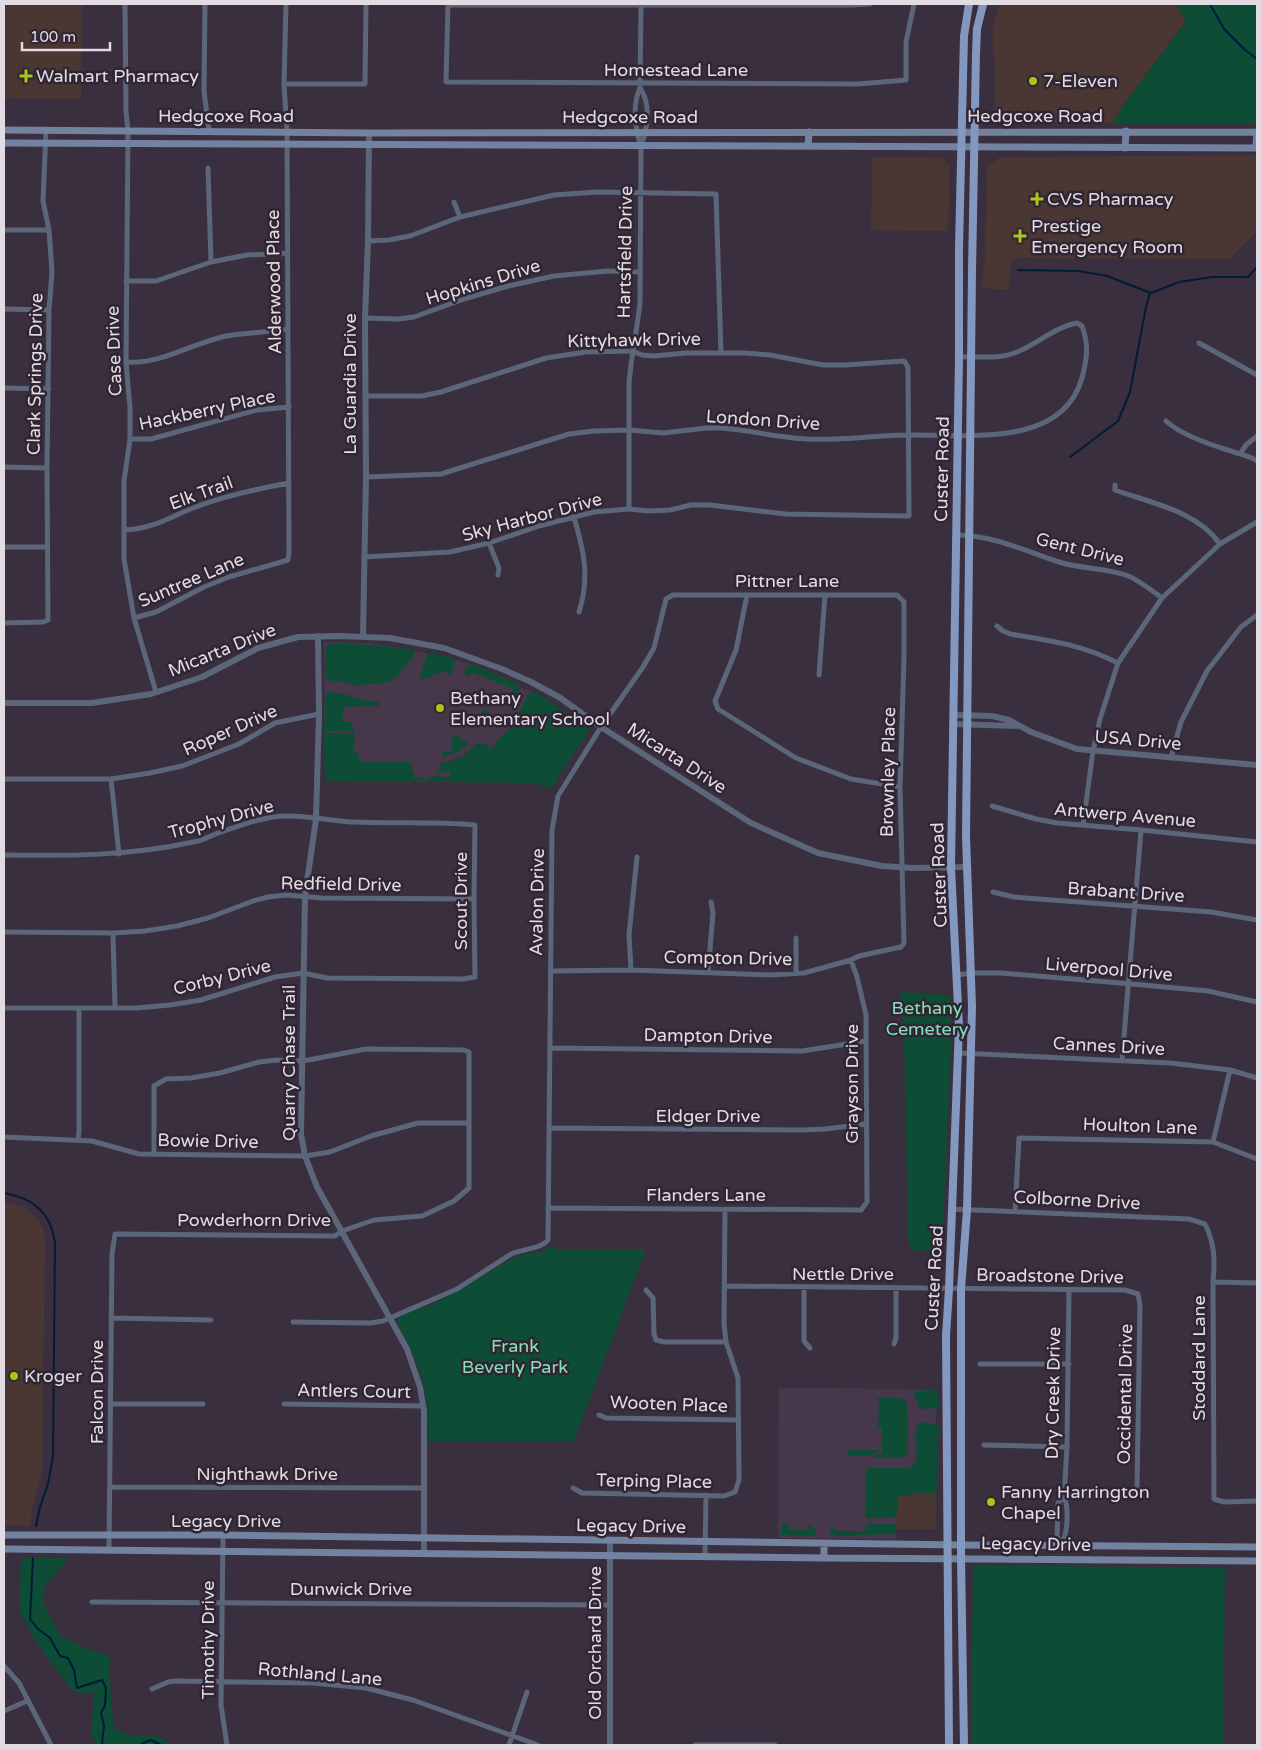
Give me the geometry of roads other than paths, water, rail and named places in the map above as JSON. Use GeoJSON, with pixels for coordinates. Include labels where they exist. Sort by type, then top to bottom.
{"type":"FeatureCollection","features":[{"type":"Feature","properties":{"kind":"main road","name":"Custer Road"},"geometry":{"type":"LineString","coordinates":[[949,1745],[946,1336],[958,1053],[957,974],[951,868],[959,247],[964,36],[969,4]]}},
{"type":"Feature","properties":{"kind":"main road","name":"Custer Road"},"geometry":{"type":"LineString","coordinates":[[964,1745],[961,1416],[962,1289],[967,1210],[972,1053],[972,973],[967,867],[967,715],[972,247],[977,29],[983,4]]}},
{"type":"Feature","properties":{"kind":"main road","name":"Hedgcoxe Road"},"geometry":{"type":"LineString","coordinates":[[4,130],[369,133],[1257,132]]}},
{"type":"Feature","properties":{"kind":"main road"},"geometry":{"type":"LineString","coordinates":[[1125,148],[1126,131]]}},
{"type":"Feature","properties":{"kind":"main road"},"geometry":{"type":"LineString","coordinates":[[808,146],[809,132]]}},
{"type":"Feature","properties":{"kind":"main road"},"geometry":{"type":"LineString","coordinates":[[1257,132],[1257,148]]}},
{"type":"Feature","properties":{"kind":"main road","name":"Hedgcoxe Road"},"geometry":{"type":"LineString","coordinates":[[4,144],[1257,148]]}},
{"type":"Feature","properties":{"kind":"main road"},"geometry":{"type":"LineString","coordinates":[[959,247],[972,247]]}},
{"type":"Feature","properties":{"kind":"main road"},"geometry":{"type":"LineString","coordinates":[[946,1416],[961,1416]]}},
{"type":"Feature","properties":{"kind":"main road","name":"Legacy Drive"},"geometry":{"type":"LineString","coordinates":[[4,1535],[223,1535],[948,1545],[1257,1547]]}},
{"type":"Feature","properties":{"kind":"main road"},"geometry":{"type":"LineString","coordinates":[[824,1543],[824,1558]]}},
{"type":"Feature","properties":{"kind":"main road"},"geometry":{"type":"LineString","coordinates":[[1060,1560],[1061,1545]]}},
{"type":"Feature","properties":{"kind":"main road","name":"Legacy Drive"},"geometry":{"type":"LineString","coordinates":[[4,1549],[1257,1561]]}},
{"type":"Feature","properties":{"kind":"main road"},"geometry":{"type":"LineString","coordinates":[[948,1659],[962,1658]]}},
{"type":"Feature","properties":{"kind":"street","name":"Case Drive"},"geometry":{"type":"LineString","coordinates":[[125,4],[126,112],[128,131],[126,362],[130,408],[130,439],[124,481],[124,559],[134,618],[156,692]]}},
{"type":"Feature","properties":{"kind":"street"},"geometry":{"type":"LineString","coordinates":[[206,4],[204,91],[209,131]]}},
{"type":"Feature","properties":{"kind":"street","name":"Alderwood Place"},"geometry":{"type":"LineString","coordinates":[[286,4],[284,84],[287,131],[288,560]]}},
{"type":"Feature","properties":{"kind":"street"},"geometry":{"type":"LineString","coordinates":[[284,84],[365,84],[366,4]]}},
{"type":"Feature","properties":{"kind":"street"},"geometry":{"type":"LineString","coordinates":[[641,4],[640,86],[637,96],[636,132],[641,146]]}},
{"type":"Feature","properties":{"kind":"street"},"geometry":{"type":"LineString","coordinates":[[448,5],[870,4]]}},
{"type":"Feature","properties":{"kind":"street","name":"Homestead Lane"},"geometry":{"type":"LineString","coordinates":[[448,5],[446,82],[640,86],[858,84],[906,80],[906,42],[914,4]]}},
{"type":"Feature","properties":{"kind":"street"},"geometry":{"type":"LineString","coordinates":[[640,86],[646,96],[647,132],[641,146]]}},
{"type":"Feature","properties":{"kind":"street","name":"Clark Springs Drive"},"geometry":{"type":"LineString","coordinates":[[4,623],[43,622],[48,620],[47,546],[52,272],[50,230],[43,201],[46,130]]}},
{"type":"Feature","properties":{"kind":"street","name":"La Guardia Drive"},"geometry":{"type":"LineString","coordinates":[[363,636],[366,477],[365,318],[369,133]]}},
{"type":"Feature","properties":{"kind":"street","name":"Hartsfield Drive"},"geometry":{"type":"LineString","coordinates":[[629,509],[629,384],[632,351],[638,326],[641,146]]}},
{"type":"Feature","properties":{"kind":"street"},"geometry":{"type":"LineString","coordinates":[[208,168],[211,262]]}},
{"type":"Feature","properties":{"kind":"street"},"geometry":{"type":"LineString","coordinates":[[368,241],[410,236],[460,217],[554,195],[597,192],[716,194],[721,352]]}},
{"type":"Feature","properties":{"kind":"street"},"geometry":{"type":"LineString","coordinates":[[454,202],[460,217]]}},
{"type":"Feature","properties":{"kind":"street"},"geometry":{"type":"LineString","coordinates":[[4,230],[50,230]]}},
{"type":"Feature","properties":{"kind":"street"},"geometry":{"type":"LineString","coordinates":[[126,281],[156,281],[211,262],[247,256],[288,253]]}},
{"type":"Feature","properties":{"kind":"street","name":"Hopkins Drive"},"geometry":{"type":"LineString","coordinates":[[365,318],[398,319],[414,317],[508,286],[554,276],[608,270],[640,272]]}},
{"type":"Feature","properties":{"kind":"street"},"geometry":{"type":"LineString","coordinates":[[4,309],[50,310]]}},
{"type":"Feature","properties":{"kind":"street","name":"London Drive"},"geometry":{"type":"LineString","coordinates":[[366,477],[442,474],[569,434],[594,431],[629,430],[663,433],[721,428],[807,439],[1017,432],[1049,420],[1062,412],[1077,390],[1087,356],[1085,332],[1082,326],[1076,323],[1064,327],[1017,352],[1000,357],[984,358],[971,356]]}},
{"type":"Feature","properties":{"kind":"street"},"geometry":{"type":"LineString","coordinates":[[126,362],[137,363],[151,360],[227,336],[288,329]]}},
{"type":"Feature","properties":{"kind":"street"},"geometry":{"type":"LineString","coordinates":[[1199,343],[1257,375]]}},
{"type":"Feature","properties":{"kind":"street","name":"Kittyhawk Drive"},"geometry":{"type":"LineString","coordinates":[[366,396],[422,396],[442,392],[546,358],[586,352],[632,351],[654,356],[686,352],[721,352],[770,355],[823,365],[904,360],[907,362],[908,367],[908,435]]}},
{"type":"Feature","properties":{"kind":"street"},"geometry":{"type":"LineString","coordinates":[[959,357],[971,356]]}},
{"type":"Feature","properties":{"kind":"street"},"geometry":{"type":"LineString","coordinates":[[4,388],[49,389]]}},
{"type":"Feature","properties":{"kind":"street","name":"Hackberry Place"},"geometry":{"type":"LineString","coordinates":[[130,439],[151,439],[257,410],[289,407]]}},
{"type":"Feature","properties":{"kind":"street"},"geometry":{"type":"LineString","coordinates":[[1166,421],[1174,429],[1257,461]]}},
{"type":"Feature","properties":{"kind":"street","name":"Sky Harbor Drive"},"geometry":{"type":"LineString","coordinates":[[364,557],[450,552],[489,543],[539,526],[594,512],[629,509],[648,512],[670,510],[691,505],[710,505],[786,514],[909,516],[908,435]]}},
{"type":"Feature","properties":{"kind":"street"},"geometry":{"type":"LineString","coordinates":[[1240,454],[1246,445],[1257,436]]}},
{"type":"Feature","properties":{"kind":"street"},"geometry":{"type":"LineString","coordinates":[[4,467],[48,468]]}},
{"type":"Feature","properties":{"kind":"street","name":"Elk Trail"},"geometry":{"type":"LineString","coordinates":[[124,530],[138,530],[153,526],[222,498],[289,483]]}},
{"type":"Feature","properties":{"kind":"street"},"geometry":{"type":"LineString","coordinates":[[1115,485],[1116,490],[1185,515],[1210,531],[1220,544]]}},
{"type":"Feature","properties":{"kind":"street"},"geometry":{"type":"LineString","coordinates":[[574,517],[586,570],[579,612]]}},
{"type":"Feature","properties":{"kind":"street"},"geometry":{"type":"LineString","coordinates":[[1083,825],[1093,751],[1100,719],[1118,663],[1162,598],[1220,544],[1257,522]]}},
{"type":"Feature","properties":{"kind":"street","name":"Gent Drive"},"geometry":{"type":"LineString","coordinates":[[956,535],[970,535],[998,540],[1061,562],[1128,576],[1144,584],[1162,598]]}},
{"type":"Feature","properties":{"kind":"street"},"geometry":{"type":"LineString","coordinates":[[489,543],[499,568],[498,575]]}},
{"type":"Feature","properties":{"kind":"street"},"geometry":{"type":"LineString","coordinates":[[4,547],[47,546]]}},
{"type":"Feature","properties":{"kind":"street","name":"Suntree Lane"},"geometry":{"type":"LineString","coordinates":[[134,618],[156,612],[229,576],[288,560]]}},
{"type":"Feature","properties":{"kind":"street","name":"Pittner Lane"},"geometry":{"type":"LineString","coordinates":[[673,595],[897,595],[900,597]]}},
{"type":"Feature","properties":{"kind":"street","name":"Avalon Drive"},"geometry":{"type":"LineString","coordinates":[[390,1318],[457,1289],[520,1250],[540,1246],[548,1240],[550,971],[552,830],[554,814],[558,796],[654,648],[666,599],[673,595]]}},
{"type":"Feature","properties":{"kind":"street"},"geometry":{"type":"LineString","coordinates":[[747,595],[736,650],[715,701],[718,709],[796,758],[851,779],[900,787]]}},
{"type":"Feature","properties":{"kind":"street"},"geometry":{"type":"LineString","coordinates":[[819,675],[825,595]]}},
{"type":"Feature","properties":{"kind":"street","name":"Brownley Place"},"geometry":{"type":"LineString","coordinates":[[900,597],[904,602],[900,787],[904,942],[901,947]]}},
{"type":"Feature","properties":{"kind":"street"},"geometry":{"type":"LineString","coordinates":[[1171,758],[1181,722],[1207,671],[1241,627],[1257,615]]}},
{"type":"Feature","properties":{"kind":"street"},"geometry":{"type":"LineString","coordinates":[[997,626],[1010,634],[1074,645],[1118,663]]}},
{"type":"Feature","properties":{"kind":"street","name":"Quarry Chase Trail"},"geometry":{"type":"LineString","coordinates":[[318,636],[319,714],[316,818],[305,896],[301,1134],[305,1156],[320,1192],[407,1349],[420,1387],[423,1406],[424,1553]]}},
{"type":"Feature","properties":{"kind":"street","name":"Micarta Drive"},"geometry":{"type":"LineString","coordinates":[[4,702],[92,703],[151,694],[202,677],[258,648],[298,637],[363,636],[390,638],[444,648],[502,669],[559,698],[751,823],[818,853],[901,868],[967,867]]}},
{"type":"Feature","properties":{"kind":"street","name":"Roper Drive"},"geometry":{"type":"LineString","coordinates":[[4,779],[111,779],[150,773],[182,766],[239,744],[275,723],[319,714]]}},
{"type":"Feature","properties":{"kind":"street","name":"USA Drive"},"geometry":{"type":"LineString","coordinates":[[953,715],[992,716],[1009,720],[1056,743],[1078,749],[1257,765]]}},
{"type":"Feature","properties":{"kind":"street","name":"USA Drive"},"geometry":{"type":"LineString","coordinates":[[953,724],[1020,726]]}},
{"type":"Feature","properties":{"kind":"street"},"geometry":{"type":"LineString","coordinates":[[111,779],[119,854]]}},
{"type":"Feature","properties":{"kind":"street","name":"Antwerp Avenue"},"geometry":{"type":"LineString","coordinates":[[992,806],[1057,823],[1257,842]]}},
{"type":"Feature","properties":{"kind":"street","name":"Trophy Drive"},"geometry":{"type":"LineString","coordinates":[[4,855],[80,856],[119,854],[196,842],[264,819],[284,816],[351,822],[474,825]]}},
{"type":"Feature","properties":{"kind":"street","name":"Scout Drive"},"geometry":{"type":"LineString","coordinates":[[474,825],[476,977]]}},
{"type":"Feature","properties":{"kind":"street"},"geometry":{"type":"LineString","coordinates":[[1122,1061],[1141,830]]}},
{"type":"Feature","properties":{"kind":"street"},"geometry":{"type":"LineString","coordinates":[[631,970],[629,935],[637,857]]}},
{"type":"Feature","properties":{"kind":"street","name":"Brabant Drive"},"geometry":{"type":"LineString","coordinates":[[993,892],[1014,897],[1211,912],[1257,920]]}},
{"type":"Feature","properties":{"kind":"street","name":"Redfield Drive"},"geometry":{"type":"LineString","coordinates":[[4,932],[113,933],[177,926],[208,918],[268,897],[286,895],[474,899]]}},
{"type":"Feature","properties":{"kind":"street"},"geometry":{"type":"LineString","coordinates":[[708,973],[713,914],[711,902]]}},
{"type":"Feature","properties":{"kind":"street"},"geometry":{"type":"LineString","coordinates":[[113,933],[115,1008]]}},
{"type":"Feature","properties":{"kind":"street"},"geometry":{"type":"LineString","coordinates":[[796,938],[796,973]]}},
{"type":"Feature","properties":{"kind":"street","name":"Compton Drive"},"geometry":{"type":"LineString","coordinates":[[550,971],[631,970],[770,975],[804,973],[859,956],[901,947]]}},
{"type":"Feature","properties":{"kind":"street","name":"Grayson Drive"},"geometry":{"type":"LineString","coordinates":[[851,960],[866,1015],[867,1202],[863,1208]]}},
{"type":"Feature","properties":{"kind":"street","name":"Corby Drive"},"geometry":{"type":"LineString","coordinates":[[4,1008],[79,1009],[162,1006],[201,1000],[275,977],[303,973],[328,978],[463,979],[476,977]]}},
{"type":"Feature","properties":{"kind":"street","name":"Liverpool Drive"},"geometry":{"type":"LineString","coordinates":[[957,974],[1000,973],[1208,991],[1257,1002]]}},
{"type":"Feature","properties":{"kind":"street"},"geometry":{"type":"LineString","coordinates":[[78,1140],[79,1009]]}},
{"type":"Feature","properties":{"kind":"street","name":"Dampton Drive"},"geometry":{"type":"LineString","coordinates":[[550,1048],[802,1051],[866,1042]]}},
{"type":"Feature","properties":{"kind":"street"},"geometry":{"type":"LineString","coordinates":[[154,1154],[154,1086],[159,1082],[166,1079],[191,1078],[259,1062],[277,1060],[303,1061],[366,1049],[464,1050],[469,1052],[469,1123]]}},
{"type":"Feature","properties":{"kind":"street","name":"Cannes Drive"},"geometry":{"type":"LineString","coordinates":[[958,1053],[1170,1063],[1230,1070],[1257,1078]]}},
{"type":"Feature","properties":{"kind":"street"},"geometry":{"type":"LineString","coordinates":[[1213,1142],[1230,1070]]}},
{"type":"Feature","properties":{"kind":"street","name":"Bowie Drive"},"geometry":{"type":"LineString","coordinates":[[4,1137],[78,1140],[139,1154],[305,1156],[330,1152],[371,1136],[418,1123],[469,1123]]}},
{"type":"Feature","properties":{"kind":"street","name":"Powderhorn Drive"},"geometry":{"type":"LineString","coordinates":[[114,1234],[335,1236],[342,1231],[374,1220],[422,1216],[454,1201],[469,1188],[469,1123]]}},
{"type":"Feature","properties":{"kind":"street","name":"Eldger Drive"},"geometry":{"type":"LineString","coordinates":[[549,1128],[803,1130],[866,1124]]}},
{"type":"Feature","properties":{"kind":"street","name":"Houlton Lane"},"geometry":{"type":"LineString","coordinates":[[1015,1211],[1019,1138],[1213,1142],[1257,1159]]}},
{"type":"Feature","properties":{"kind":"street","name":"Flanders Lane"},"geometry":{"type":"LineString","coordinates":[[548,1208],[860,1210],[863,1208]]}},
{"type":"Feature","properties":{"kind":"street"},"geometry":{"type":"LineString","coordinates":[[725,1208],[724,1323],[726,1342],[738,1378],[738,1420]]}},
{"type":"Feature","properties":{"kind":"street","name":"Colborne Drive"},"geometry":{"type":"LineString","coordinates":[[952,1209],[1189,1219],[1200,1222]]}},
{"type":"Feature","properties":{"kind":"street","name":"Stoddard Lane"},"geometry":{"type":"LineString","coordinates":[[1200,1222],[1205,1224],[1211,1237],[1215,1260],[1213,1282],[1214,1499],[1224,1502],[1257,1501]]}},
{"type":"Feature","properties":{"kind":"street","name":"Falcon Drive"},"geometry":{"type":"LineString","coordinates":[[109,1550],[112,1254],[114,1234]]}},
{"type":"Feature","properties":{"kind":"street"},"geometry":{"type":"LineString","coordinates":[[1213,1282],[1257,1283]]}},
{"type":"Feature","properties":{"kind":"street","name":"Nettle Drive"},"geometry":{"type":"LineString","coordinates":[[725,1286],[962,1289]]}},
{"type":"Feature","properties":{"kind":"street"},"geometry":{"type":"LineString","coordinates":[[804,1288],[804,1341],[810,1348]]}},
{"type":"Feature","properties":{"kind":"street"},"geometry":{"type":"LineString","coordinates":[[894,1344],[896,1338],[896,1288]]}},
{"type":"Feature","properties":{"kind":"street","name":"Broadstone Drive"},"geometry":{"type":"LineString","coordinates":[[962,1289],[1125,1290],[1138,1294]]}},
{"type":"Feature","properties":{"kind":"street"},"geometry":{"type":"LineString","coordinates":[[646,1290],[653,1298],[654,1334],[656,1340],[664,1342],[726,1342]]}},
{"type":"Feature","properties":{"kind":"street","name":"Dry Creek Drive"},"geometry":{"type":"LineString","coordinates":[[1061,1545],[1066,1537],[1066,1502],[1064,1496],[1067,1447],[1069,1290]]}},
{"type":"Feature","properties":{"kind":"street","name":"Occidental Drive"},"geometry":{"type":"LineString","coordinates":[[1064,1496],[1124,1496],[1134,1494],[1138,1483],[1140,1305],[1138,1294]]}},
{"type":"Feature","properties":{"kind":"street"},"geometry":{"type":"LineString","coordinates":[[111,1318],[210,1320]]}},
{"type":"Feature","properties":{"kind":"street"},"geometry":{"type":"LineString","coordinates":[[293,1322],[370,1322],[390,1318]]}},
{"type":"Feature","properties":{"kind":"street"},"geometry":{"type":"LineString","coordinates":[[980,1364],[1069,1364]]}},
{"type":"Feature","properties":{"kind":"street"},"geometry":{"type":"LineString","coordinates":[[111,1404],[203,1404]]}},
{"type":"Feature","properties":{"kind":"street","name":"Antlers Court"},"geometry":{"type":"LineString","coordinates":[[284,1404],[423,1406]]}},
{"type":"Feature","properties":{"kind":"street","name":"Wooten Place"},"geometry":{"type":"LineString","coordinates":[[599,1414],[606,1418],[738,1420]]}},
{"type":"Feature","properties":{"kind":"street","name":"Terping Place"},"geometry":{"type":"LineString","coordinates":[[572,1488],[582,1494],[724,1496],[735,1492],[739,1480],[738,1420]]}},
{"type":"Feature","properties":{"kind":"street"},"geometry":{"type":"LineString","coordinates":[[984,1445],[1067,1447]]}},
{"type":"Feature","properties":{"kind":"street","name":"Nighthawk Drive"},"geometry":{"type":"LineString","coordinates":[[110,1486],[424,1488]]}},
{"type":"Feature","properties":{"kind":"street"},"geometry":{"type":"LineString","coordinates":[[705,1556],[706,1496]]}},
{"type":"Feature","properties":{"kind":"street","name":"Timothy Drive"},"geometry":{"type":"LineString","coordinates":[[223,1535],[221,1681],[222,1715],[227,1745]]}},
{"type":"Feature","properties":{"kind":"street","name":"Old Orchard Drive"},"geometry":{"type":"LineString","coordinates":[[610,1541],[610,1745]]}},
{"type":"Feature","properties":{"kind":"street","name":"Dunwick Drive"},"geometry":{"type":"LineString","coordinates":[[92,1602],[222,1601],[610,1605]]}},
{"type":"Feature","properties":{"kind":"street"},"geometry":{"type":"LineString","coordinates":[[4,1666],[19,1683],[50,1745]]}},
{"type":"Feature","properties":{"kind":"street","name":"Rothland Lane"},"geometry":{"type":"LineString","coordinates":[[152,1689],[175,1681],[313,1683],[366,1688],[413,1700],[538,1745]]}},
{"type":"Feature","properties":{"kind":"street"},"geometry":{"type":"LineString","coordinates":[[509,1745],[526,1692]]}},
{"type":"Feature","properties":{"kind":"street"},"geometry":{"type":"LineString","coordinates":[[4,1711],[27,1700]]}},
{"type":"Feature","properties":{"kind":"street"},"geometry":{"type":"LineString","coordinates":[[696,1745],[775,1745]]}},
{"type":"Feature","properties":{"kind":"waterway"},"geometry":{"type":"LineString","coordinates":[[1210,4],[1224,29],[1257,59]]}},
{"type":"Feature","properties":{"kind":"waterway"},"geometry":{"type":"LineString","coordinates":[[1018,270],[1079,271],[1107,276],[1151,293],[1179,282],[1212,277],[1248,277],[1257,267]]}},
{"type":"Feature","properties":{"kind":"waterway"},"geometry":{"type":"LineString","coordinates":[[1070,457],[1118,421],[1130,392],[1150,293]]}},
{"type":"Feature","properties":{"kind":"waterway"},"geometry":{"type":"LineString","coordinates":[[4,1193],[24,1199],[39,1208],[49,1223],[55,1243],[53,1456],[48,1484],[36,1526]]}},
{"type":"Feature","properties":{"kind":"waterway"},"geometry":{"type":"LineString","coordinates":[[33,1558],[30,1619],[38,1629],[50,1638],[60,1656],[68,1658],[74,1670],[77,1688],[102,1680],[106,1688],[105,1705],[101,1713],[104,1726],[102,1743],[104,1745]]}},
{"type":"Feature","properties":{"kind":"waterway"},"geometry":{"type":"LineString","coordinates":[[141,1745],[151,1740],[161,1745]]}},
{"type":"Feature","properties":{"kind":"place","name":"Walmart Pharmacy"},"geometry":{"type":"Point","coordinates":[26,76]}},
{"type":"Feature","properties":{"kind":"place","name":"7-Eleven"},"geometry":{"type":"Point","coordinates":[1033,81]}},
{"type":"Feature","properties":{"kind":"place","name":"CVS Pharmacy"},"geometry":{"type":"Point","coordinates":[1037,199]}},
{"type":"Feature","properties":{"kind":"place","name":"Prestige Emergency Room"},"geometry":{"type":"Point","coordinates":[1020,236]}},
{"type":"Feature","properties":{"kind":"place","name":"Bethany Elementary School"},"geometry":{"type":"Point","coordinates":[440,708]}},
{"type":"Feature","properties":{"kind":"place","name":"Kroger"},"geometry":{"type":"Point","coordinates":[14,1376]}},
{"type":"Feature","properties":{"kind":"place","name":"Fanny Harrington Chapel"},"geometry":{"type":"Point","coordinates":[991,1502]}},
{"type":"Feature","properties":{"kind":"park label","name":"Bethany Cemetery"},"geometry":{"type":"Point","coordinates":[927,1018]}},
{"type":"Feature","properties":{"kind":"park label","name":"Frank Beverly Park"},"geometry":{"type":"Point","coordinates":[515,1356]}}]}
